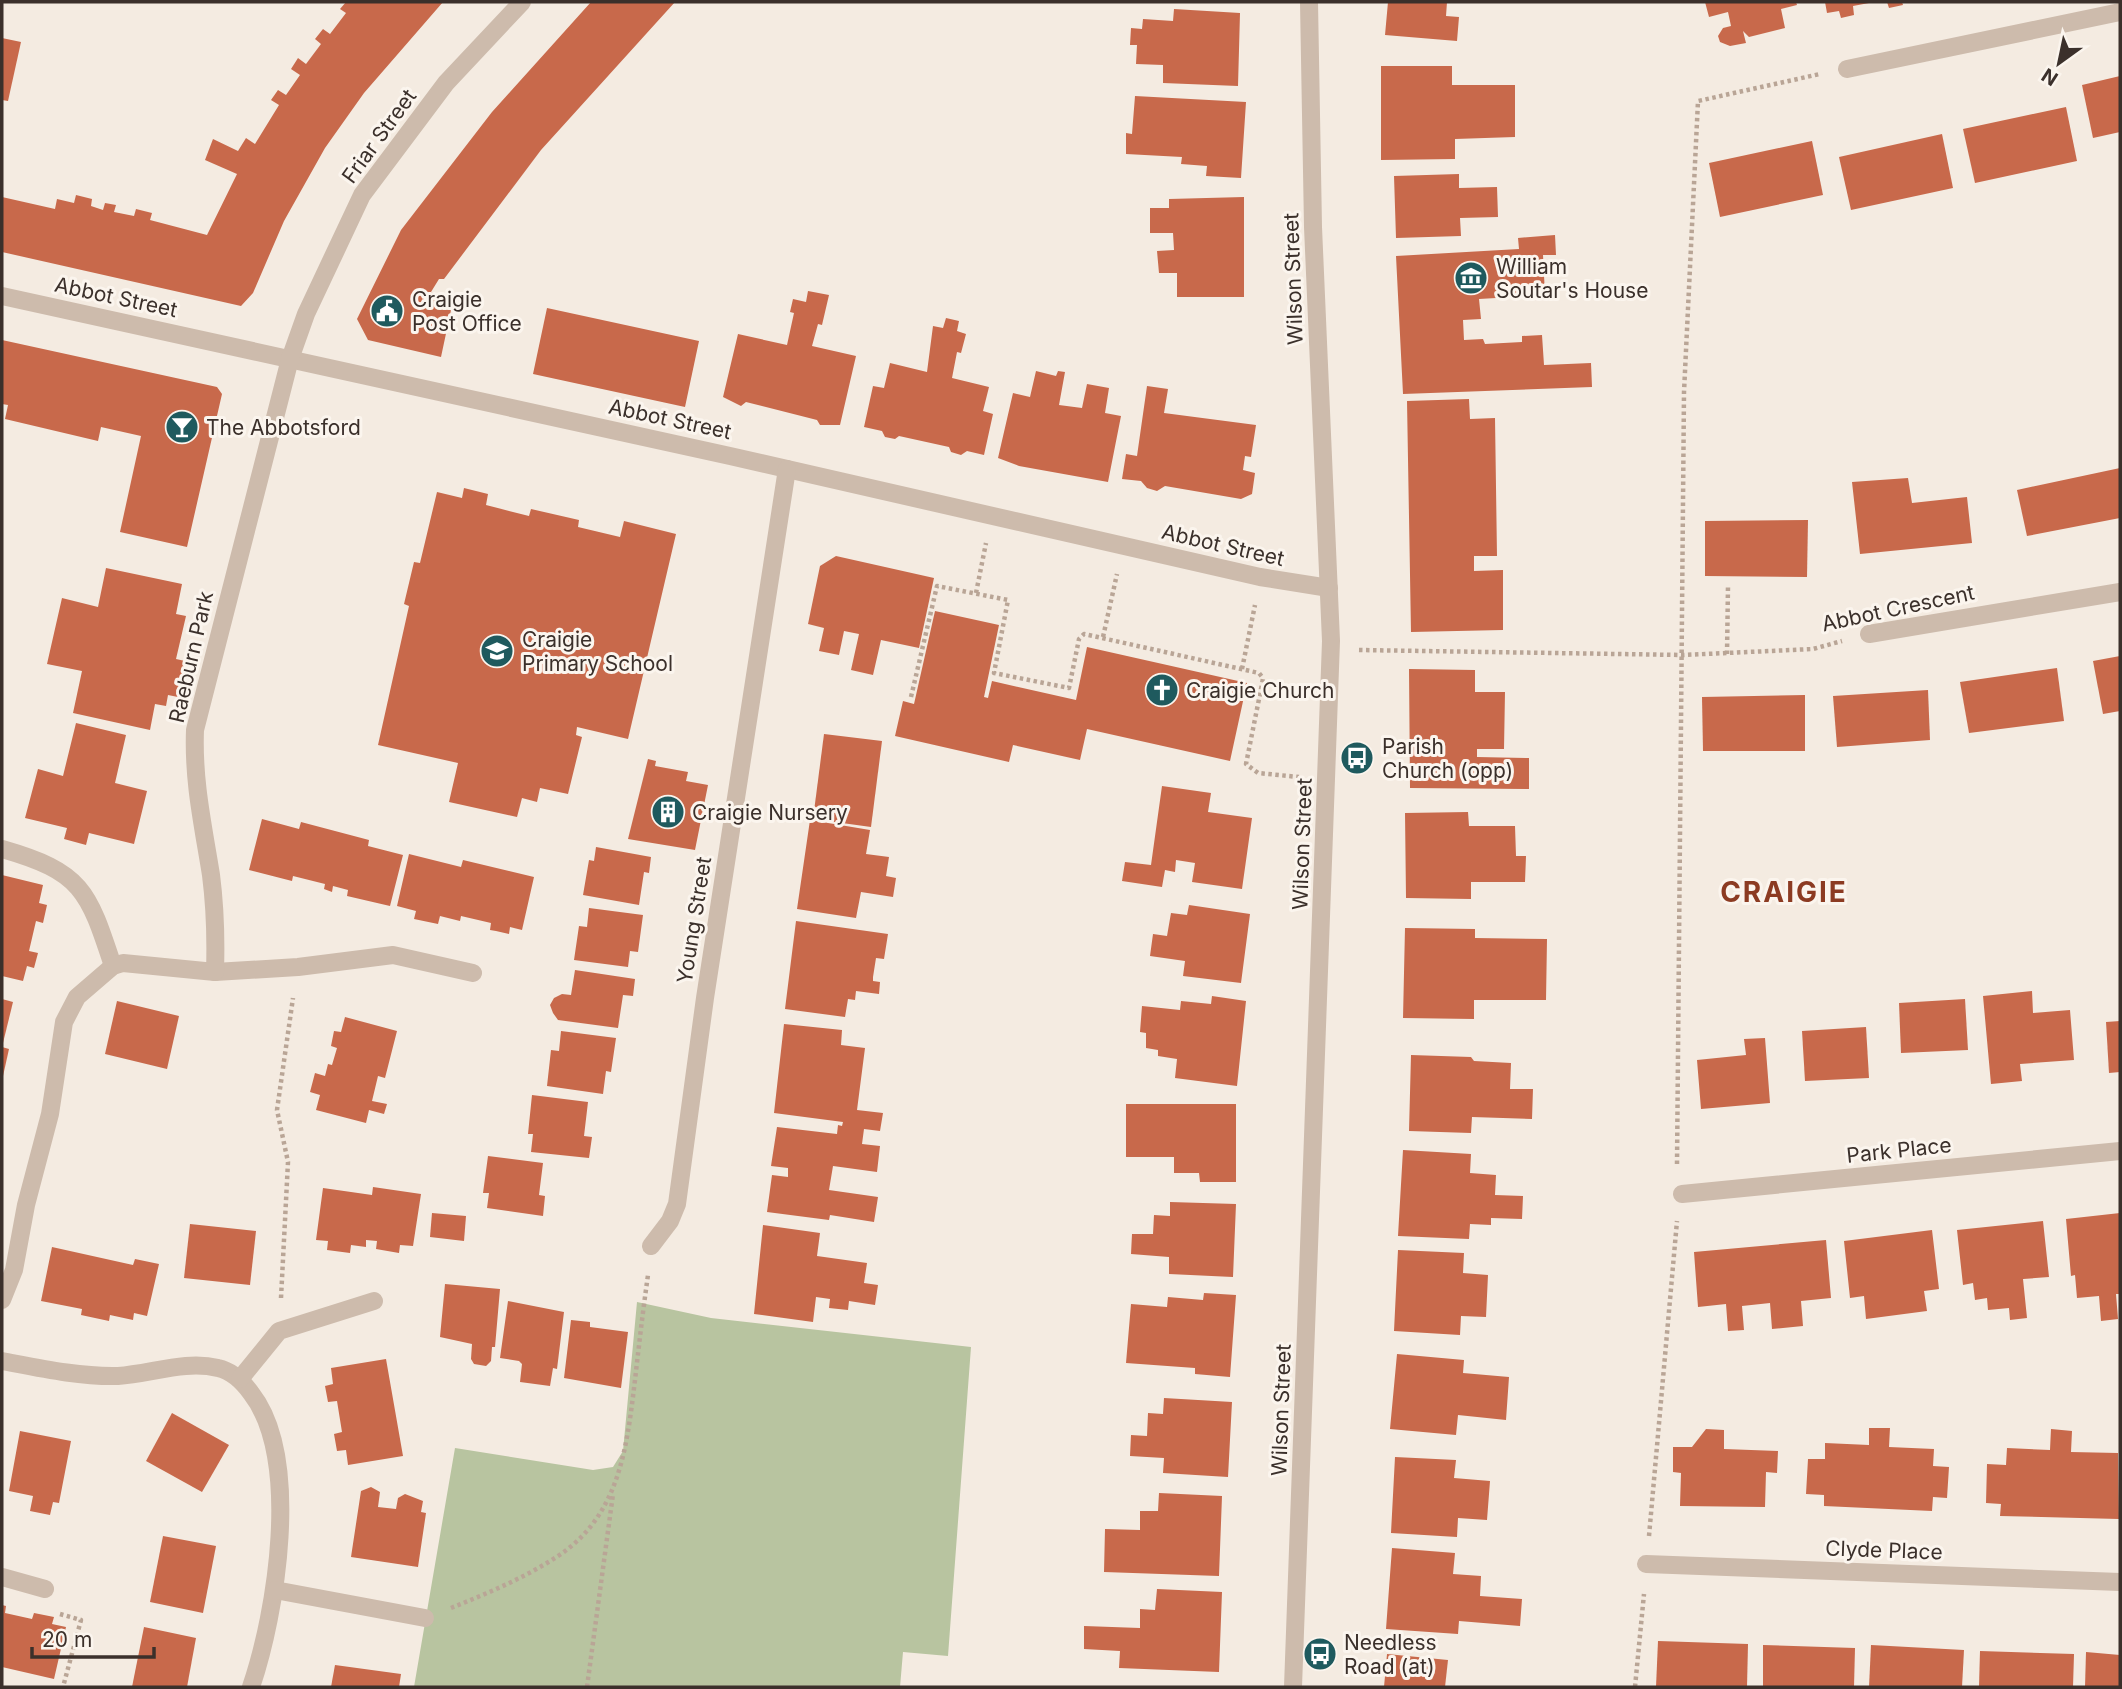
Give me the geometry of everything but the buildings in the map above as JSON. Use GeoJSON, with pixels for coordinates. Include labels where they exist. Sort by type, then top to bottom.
{"type":"FeatureCollection","features":[{"type":"Feature","properties":{"kind":"street","name":"Friar Street"},"geometry":{"type":"LineString","coordinates":[[290,359],[306,314],[362,195],[446,83],[522,2]]}},
{"type":"Feature","properties":{"kind":"street","name":"Wilson Street"},"geometry":{"type":"LineString","coordinates":[[1293,1687],[1330,649],[1314,250],[1309,2]]}},
{"type":"Feature","properties":{"kind":"street"},"geometry":{"type":"LineString","coordinates":[[1847,68],[2120,12]]}},
{"type":"Feature","properties":{"kind":"street","name":"Abbot Street"},"geometry":{"type":"LineString","coordinates":[[2,296],[787,469],[1260,578],[1329,589]]}},
{"type":"Feature","properties":{"kind":"street","name":"Raeburn Park"},"geometry":{"type":"LineString","coordinates":[[215,972],[211,876],[198,810],[194,764],[195,730],[290,359]]}},
{"type":"Feature","properties":{"kind":"street","name":"Young Street"},"geometry":{"type":"LineString","coordinates":[[651,1246],[670,1221],[677,1204],[705,998],[787,469]]}},
{"type":"Feature","properties":{"kind":"street","name":"Abbot Crescent"},"geometry":{"type":"LineString","coordinates":[[1869,634],[2120,592]]}},
{"type":"Feature","properties":{"kind":"street"},"geometry":{"type":"LineString","coordinates":[[2,849],[39,860],[73,880],[94,907],[113,966]]}},
{"type":"Feature","properties":{"kind":"street"},"geometry":{"type":"LineString","coordinates":[[2,1300],[15,1270],[26,1205],[50,1114],[64,1021],[77,997],[113,966],[140,962],[215,972],[298,967],[393,955],[473,974]]}},
{"type":"Feature","properties":{"kind":"street","name":"Park Place"},"geometry":{"type":"LineString","coordinates":[[1682,1194],[2120,1151]]}},
{"type":"Feature","properties":{"kind":"street"},"geometry":{"type":"LineString","coordinates":[[240,1379],[279,1331],[374,1301]]}},
{"type":"Feature","properties":{"kind":"street"},"geometry":{"type":"LineString","coordinates":[[2,1361],[104,1376],[198,1365],[221,1368],[240,1379],[266,1414],[278,1467],[275,1590],[251,1687]]}},
{"type":"Feature","properties":{"kind":"street","name":"Clyde Place"},"geometry":{"type":"LineString","coordinates":[[1646,1564],[2120,1582]]}},
{"type":"Feature","properties":{"kind":"street"},"geometry":{"type":"LineString","coordinates":[[2,1577],[45,1589]]}},
{"type":"Feature","properties":{"kind":"street"},"geometry":{"type":"LineString","coordinates":[[275,1590],[425,1618]]}},
{"type":"Feature","properties":{"kind":"path"},"geometry":{"type":"LineString","coordinates":[[1635,1687],[1675,1234],[1682,1194],[1677,1175],[1684,392],[1698,101],[1847,68]]}},
{"type":"Feature","properties":{"kind":"path"},"geometry":{"type":"LineString","coordinates":[[976,593],[982,563]]}},
{"type":"Feature","properties":{"kind":"path"},"geometry":{"type":"LineString","coordinates":[[1242,669],[1260,578]]}},
{"type":"Feature","properties":{"kind":"path"},"geometry":{"type":"LineString","coordinates":[[912,697],[937,586],[976,593],[1008,600],[994,673],[1069,688],[1079,639],[1084,634],[1255,671],[1263,678],[1245,758],[1248,767],[1262,774],[1327,779]]}},
{"type":"Feature","properties":{"kind":"path"},"geometry":{"type":"LineString","coordinates":[[1727,654],[1728,586]]}},
{"type":"Feature","properties":{"kind":"path"},"geometry":{"type":"LineString","coordinates":[[1102,638],[1114,590]]}},
{"type":"Feature","properties":{"kind":"path","name":"Abbot Crescent"},"geometry":{"type":"LineString","coordinates":[[1330,649],[1727,654],[1813,649],[1869,634]]}},
{"type":"Feature","properties":{"kind":"path"},"geometry":{"type":"LineString","coordinates":[[279,1331],[288,1162],[278,1111],[298,967]]}},
{"type":"Feature","properties":{"kind":"path"},"geometry":{"type":"LineString","coordinates":[[587,1687],[614,1490],[627,1452],[651,1246]]}},
{"type":"Feature","properties":{"kind":"path"},"geometry":{"type":"LineString","coordinates":[[425,1618],[506,1585],[561,1554],[597,1518],[614,1490]]}},
{"type":"Feature","properties":{"kind":"path"},"geometry":{"type":"LineString","coordinates":[[45,1589],[42,1609],[81,1620],[63,1687]]}},
{"type":"Feature","properties":{"kind":"green space"},"geometry":{"type":"Polygon","coordinates":[[[637,1302],[711,1318],[971,1347],[948,1656],[903,1652],[900,1687],[414,1687],[455,1448],[593,1470],[613,1467],[623,1451],[637,1302]]]}},
{"type":"Feature","properties":{"kind":"place","name":"William Soutar's House"},"geometry":{"type":"Point","coordinates":[1471,278]}},
{"type":"Feature","properties":{"kind":"place","name":"Craigie Post Office"},"geometry":{"type":"Point","coordinates":[387,311]}},
{"type":"Feature","properties":{"kind":"place","name":"The Abbotsford"},"geometry":{"type":"Point","coordinates":[182,427]}},
{"type":"Feature","properties":{"kind":"place","name":"Craigie Primary School"},"geometry":{"type":"Point","coordinates":[497,651]}},
{"type":"Feature","properties":{"kind":"place","name":"Craigie Church"},"geometry":{"type":"Point","coordinates":[1162,690]}},
{"type":"Feature","properties":{"kind":"place","name":"Parish Church (opp)"},"geometry":{"type":"Point","coordinates":[1357,758]}},
{"type":"Feature","properties":{"kind":"place","name":"Craigie Nursery"},"geometry":{"type":"Point","coordinates":[668,812]}},
{"type":"Feature","properties":{"kind":"place","name":"Needless Road (at)"},"geometry":{"type":"Point","coordinates":[1320,1654]}},
{"type":"Feature","properties":{"kind":"district","name":"CRAIGIE"},"geometry":{"type":"Point","coordinates":[1784,892]}}]}
